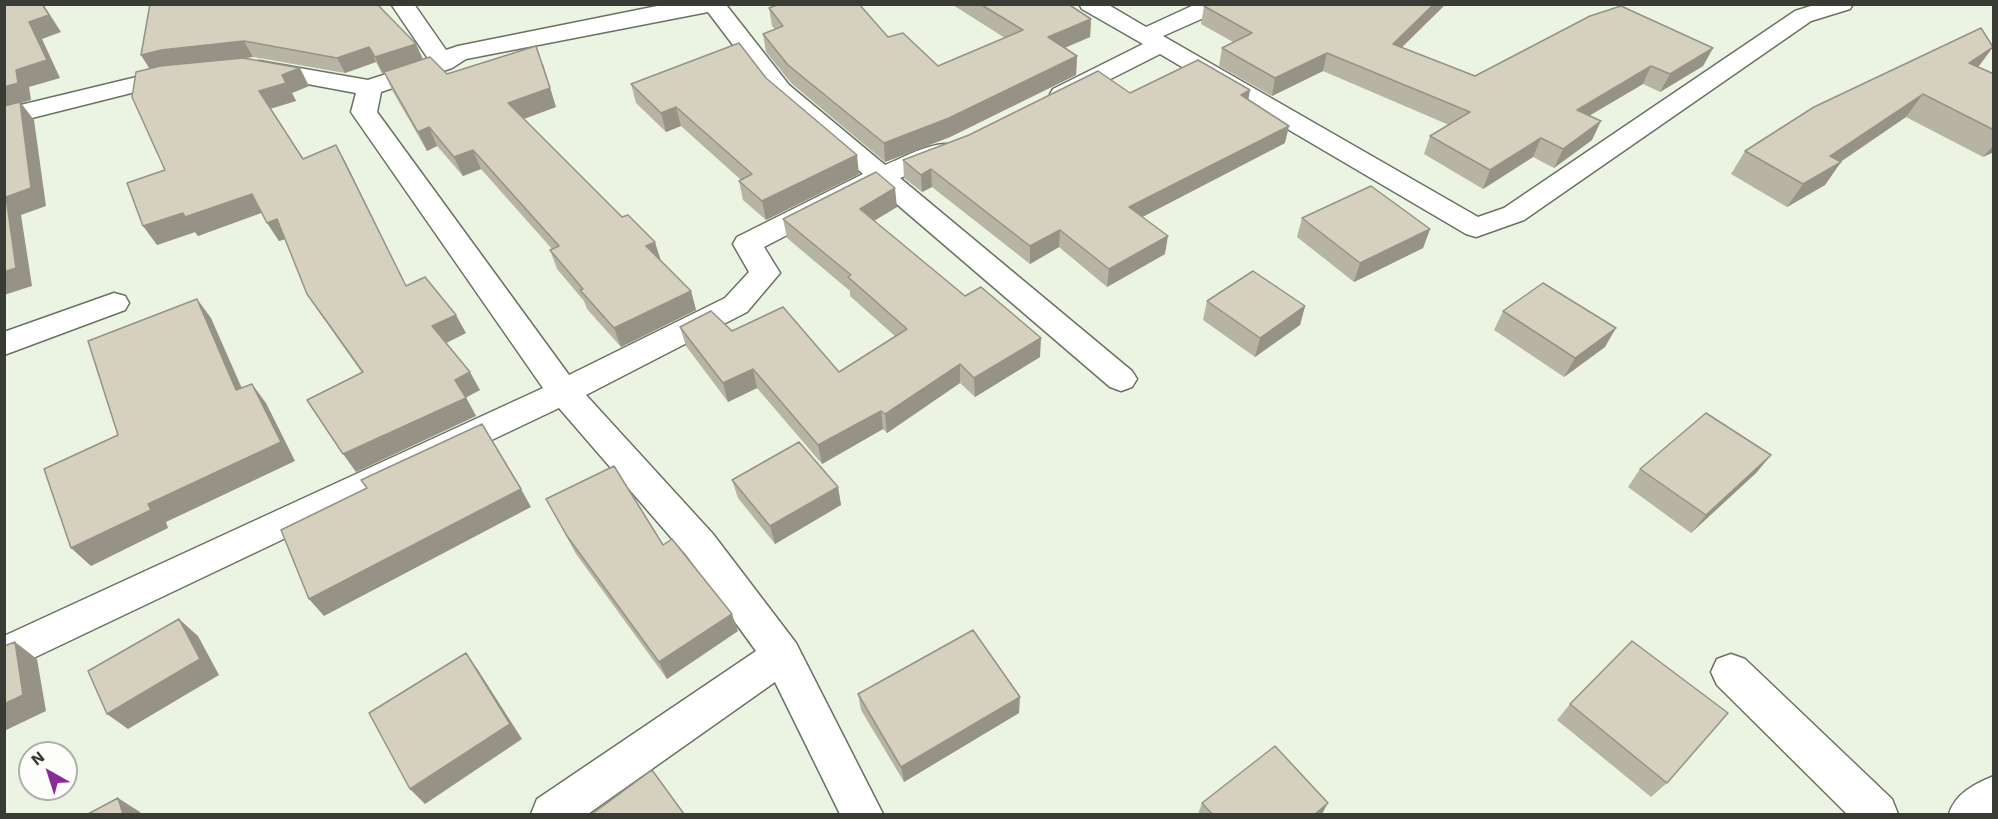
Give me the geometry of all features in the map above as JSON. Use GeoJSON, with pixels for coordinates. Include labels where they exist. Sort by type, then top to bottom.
{"type":"FeatureCollection","features":[{"type":"Feature","properties":{"kind":"street"},"geometry":{"type":"LineString","coordinates":[[402,4],[442,63]]}},
{"type":"Feature","properties":{"kind":"street"},"geometry":{"type":"LineString","coordinates":[[1090,4],[1476,228],[1514,214],[1803,16],[1842,4]]}},
{"type":"Feature","properties":{"kind":"street"},"geometry":{"type":"LineString","coordinates":[[1044,103],[1216,4]]}},
{"type":"Feature","properties":{"kind":"street"},"geometry":{"type":"LineString","coordinates":[[241,68],[253,66],[369,88],[442,63],[458,53],[684,8],[715,5],[780,90],[1121,379]]}},
{"type":"Feature","properties":{"kind":"street"},"geometry":{"type":"LineString","coordinates":[[4,117],[171,75],[206,71]]}},
{"type":"Feature","properties":{"kind":"street"},"geometry":{"type":"LineString","coordinates":[[369,88],[364,112],[564,392],[700,545],[782,655],[862,814]]}},
{"type":"Feature","properties":{"kind":"street"},"geometry":{"type":"LineString","coordinates":[[4,655],[564,392],[736,305],[765,273],[747,244],[882,176],[970,140]]}},
{"type":"Feature","properties":{"kind":"street"},"geometry":{"type":"LineString","coordinates":[[4,344],[114,303]]}},
{"type":"Feature","properties":{"kind":"street"},"geometry":{"type":"LineString","coordinates":[[552,814],[782,655]]}},
{"type":"Feature","properties":{"kind":"street"},"geometry":{"type":"LineString","coordinates":[[1731,672],[1877,814]]}},
{"type":"Feature","properties":{"kind":"street"},"geometry":{"type":"LineString","coordinates":[[1970,814],[1994,797]]}},
{"type":"Feature","properties":{"kind":"building"},"geometry":{"type":"Polygon","coordinates":[[[4,4],[42,4],[49,15],[29,22],[47,60],[16,70],[18,83],[4,87],[4,4]]]}},
{"type":"Feature","properties":{"kind":"building"},"geometry":{"type":"Polygon","coordinates":[[[150,4],[377,4],[416,44],[375,57],[369,47],[337,58],[244,41],[161,50],[141,55],[150,4]]]}},
{"type":"Feature","properties":{"kind":"building"},"geometry":{"type":"Polygon","coordinates":[[[780,4],[859,4],[888,37],[903,33],[938,66],[1023,30],[980,4],[1068,4],[1091,19],[1048,37],[1077,56],[949,118],[884,143],[788,65],[763,34],[783,26],[769,8],[780,4]]]}},
{"type":"Feature","properties":{"kind":"building"},"geometry":{"type":"Polygon","coordinates":[[[1207,4],[1434,4],[1393,44],[1475,76],[1590,16],[1621,6],[1713,48],[1670,74],[1651,66],[1577,110],[1601,121],[1563,149],[1541,138],[1490,170],[1430,136],[1470,112],[1327,53],[1275,78],[1222,48],[1252,33],[1204,6],[1207,4]]]}},
{"type":"Feature","properties":{"kind":"building"},"geometry":{"type":"Polygon","coordinates":[[[1981,28],[1993,47],[1969,63],[1994,74],[1994,130],[1923,94],[1830,156],[1841,162],[1803,184],[1745,151],[1814,107],[1981,28]]]}},
{"type":"Feature","properties":{"kind":"building"},"geometry":{"type":"Polygon","coordinates":[[[739,43],[766,78],[857,155],[762,201],[739,181],[752,174],[676,107],[661,113],[631,84],[739,43]]]}},
{"type":"Feature","properties":{"kind":"building"},"geometry":{"type":"Polygon","coordinates":[[[536,46],[550,88],[508,103],[622,217],[628,215],[655,242],[646,246],[691,291],[614,328],[580,290],[583,289],[550,250],[559,246],[473,150],[454,157],[429,127],[418,132],[384,72],[430,57],[447,74],[536,46]]]}},
{"type":"Feature","properties":{"kind":"building"},"geometry":{"type":"Polygon","coordinates":[[[243,58],[300,68],[282,75],[286,83],[259,91],[303,159],[336,145],[406,286],[425,277],[456,315],[432,326],[470,372],[455,380],[466,398],[343,454],[307,400],[363,372],[307,294],[277,219],[267,223],[252,194],[185,217],[183,213],[143,226],[127,183],[165,170],[132,97],[136,72],[160,66],[243,58]]]}},
{"type":"Feature","properties":{"kind":"building"},"geometry":{"type":"Polygon","coordinates":[[[1198,60],[1250,90],[1241,95],[1289,126],[1129,207],[1168,236],[1109,269],[1060,230],[1030,246],[931,169],[921,175],[903,160],[969,135],[1098,71],[1130,93],[1198,60]]]}},
{"type":"Feature","properties":{"kind":"building"},"geometry":{"type":"Polygon","coordinates":[[[20,102],[31,188],[6,197],[16,268],[4,272],[4,106],[20,102]]]}},
{"type":"Feature","properties":{"kind":"building"},"geometry":{"type":"Polygon","coordinates":[[[876,172],[895,188],[860,209],[965,296],[981,287],[1041,338],[974,378],[960,364],[885,414],[881,411],[818,445],[753,369],[723,383],[680,327],[711,311],[732,331],[783,307],[839,372],[907,329],[848,277],[851,275],[783,219],[876,172]]]}},
{"type":"Feature","properties":{"kind":"building"},"geometry":{"type":"Polygon","coordinates":[[[1371,186],[1430,229],[1360,263],[1302,218],[1371,186]]]}},
{"type":"Feature","properties":{"kind":"building"},"geometry":{"type":"Polygon","coordinates":[[[1253,271],[1305,306],[1260,338],[1207,301],[1253,271]]]}},
{"type":"Feature","properties":{"kind":"building"},"geometry":{"type":"Polygon","coordinates":[[[1543,283],[1616,328],[1575,358],[1503,311],[1543,283]]]}},
{"type":"Feature","properties":{"kind":"building"},"geometry":{"type":"Polygon","coordinates":[[[197,299],[236,390],[252,384],[281,442],[148,504],[151,510],[71,548],[44,469],[118,435],[88,341],[197,299]]]}},
{"type":"Feature","properties":{"kind":"building"},"geometry":{"type":"Polygon","coordinates":[[[1706,413],[1771,455],[1706,515],[1640,469],[1706,413]]]}},
{"type":"Feature","properties":{"kind":"building"},"geometry":{"type":"Polygon","coordinates":[[[482,424],[521,489],[309,599],[281,530],[367,488],[361,480],[482,424]]]}},
{"type":"Feature","properties":{"kind":"building"},"geometry":{"type":"Polygon","coordinates":[[[799,442],[838,487],[770,526],[732,480],[799,442]]]}},
{"type":"Feature","properties":{"kind":"building"},"geometry":{"type":"Polygon","coordinates":[[[614,466],[663,545],[672,539],[732,614],[659,662],[567,536],[546,499],[614,466]]]}},
{"type":"Feature","properties":{"kind":"building"},"geometry":{"type":"Polygon","coordinates":[[[179,619],[200,659],[107,714],[88,671],[179,619]]]}},
{"type":"Feature","properties":{"kind":"building"},"geometry":{"type":"Polygon","coordinates":[[[973,630],[1020,697],[901,767],[858,694],[973,630]]]}},
{"type":"Feature","properties":{"kind":"building"},"geometry":{"type":"Polygon","coordinates":[[[1632,641],[1728,713],[1667,783],[1570,704],[1632,641]]]}},
{"type":"Feature","properties":{"kind":"building"},"geometry":{"type":"Polygon","coordinates":[[[15,642],[23,695],[4,704],[4,646],[15,642]]]}},
{"type":"Feature","properties":{"kind":"building"},"geometry":{"type":"Polygon","coordinates":[[[466,653],[510,724],[410,789],[369,713],[466,653]]]}},
{"type":"Feature","properties":{"kind":"building"},"geometry":{"type":"Polygon","coordinates":[[[1275,746],[1328,803],[1315,814],[1212,814],[1202,803],[1275,746]]]}},
{"type":"Feature","properties":{"kind":"building"},"geometry":{"type":"Polygon","coordinates":[[[652,770],[684,814],[592,814],[652,770]]]}},
{"type":"Feature","properties":{"kind":"building"},"geometry":{"type":"Polygon","coordinates":[[[118,798],[123,814],[88,814],[118,798]]]}}]}
